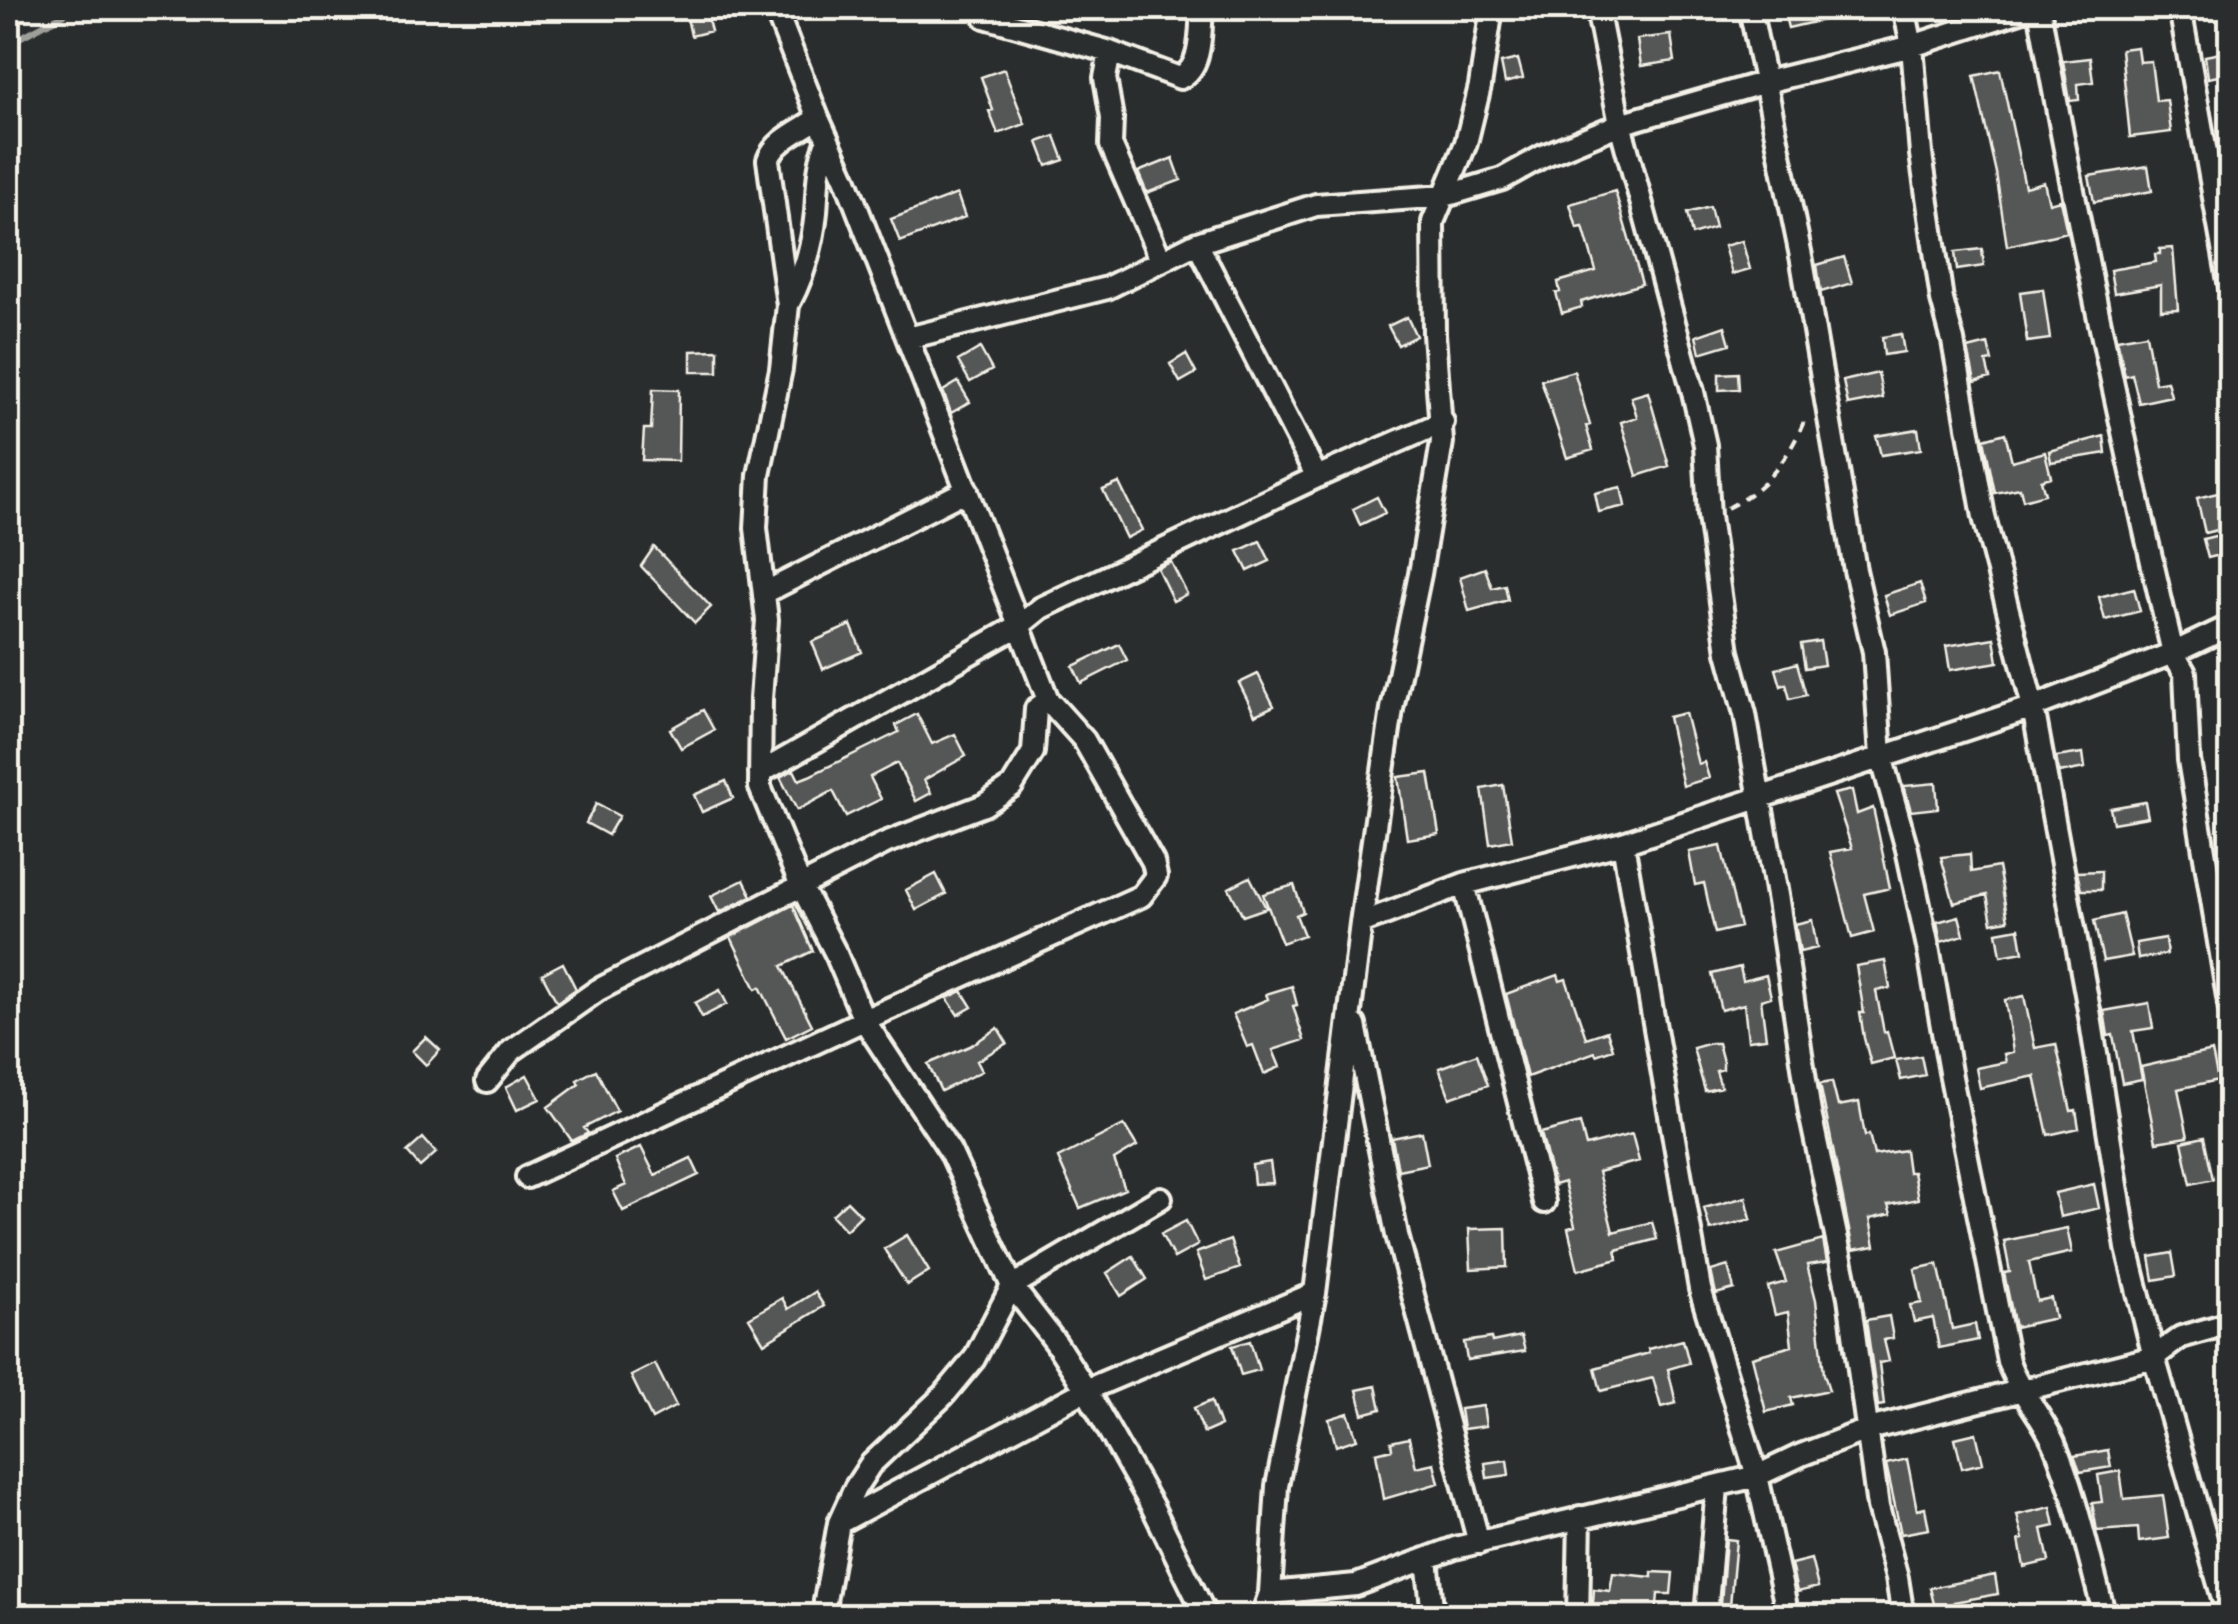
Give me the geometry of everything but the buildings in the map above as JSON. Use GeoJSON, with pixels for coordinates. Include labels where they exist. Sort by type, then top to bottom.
{"type":"FeatureCollection","features":[{"type":"Feature","properties":{"kind":"street"},"geometry":{"type":"LineString","coordinates":[[527,1177],[1140,896],[1156,876],[1153,862],[1084,740],[1048,700],[775,8]]}},
{"type":"Feature","properties":{"kind":"street"},"geometry":{"type":"LineString","coordinates":[[985,17],[1110,52],[1180,78],[1192,69],[1199,45],[1202,8]]}},
{"type":"Feature","properties":{"kind":"street"},"geometry":{"type":"LineString","coordinates":[[1262,1616],[1270,1593],[1277,1486],[1315,1293],[1360,923],[1392,709],[1431,512],[1443,422],[1434,334],[1434,222],[1466,144],[1492,8]]}},
{"type":"Feature","properties":{"kind":"street"},"geometry":{"type":"LineString","coordinates":[[1598,8],[1620,124],[1694,392],[1709,477],[1709,516],[1728,652],[1745,714],[1810,1113],[1848,1297],[1878,1507],[1897,1578],[1902,1616]]}},
{"type":"Feature","properties":{"kind":"street"},"geometry":{"type":"LineString","coordinates":[[1750,8],[1802,261],[1855,570],[1874,652],[1881,756],[1907,849],[1928,948],[2008,1361],[2058,1456],[2105,1616]]}},
{"type":"Feature","properties":{"kind":"street"},"geometry":{"type":"LineString","coordinates":[[1904,8],[1912,46],[1921,154],[1942,300],[1953,341],[1984,517],[2033,707],[2089,1010],[2127,1248],[2228,1616]]}},
{"type":"Feature","properties":{"kind":"street"},"geometry":{"type":"LineString","coordinates":[[908,338],[1107,288],[1197,243],[1316,205],[1446,196],[1502,179],[1544,156],[1620,124],[1912,46],[2030,8]]}},
{"type":"Feature","properties":{"kind":"street"},"geometry":{"type":"LineString","coordinates":[[2039,8],[2072,192],[2134,488],[2174,653],[2185,673],[2191,775],[2230,1008]]}},
{"type":"Feature","properties":{"kind":"street"},"geometry":{"type":"LineString","coordinates":[[2180,8],[2230,287]]}},
{"type":"Feature","properties":{"kind":"street"},"geometry":{"type":"LineString","coordinates":[[1110,52],[1105,78],[1112,118],[1110,145],[1161,260]]}},
{"type":"Feature","properties":{"kind":"street"},"geometry":{"type":"LineString","coordinates":[[818,118],[778,144],[768,160],[788,306],[781,368],[760,475],[756,528],[766,592],[760,787],[800,884],[864,1020],[950,1151],[1012,1286],[1056,1342],[1086,1390],[1154,1508],[1206,1616]]}},
{"type":"Feature","properties":{"kind":"street"},"geometry":{"type":"LineString","coordinates":[[788,306],[813,234],[820,159],[828,140]]}},
{"type":"Feature","properties":{"kind":"street"},"geometry":{"type":"LineString","coordinates":[[1197,243],[1318,476]]}},
{"type":"Feature","properties":{"kind":"street"},"geometry":{"type":"LineString","coordinates":[[760,773],[1020,625],[1040,608],[1318,476],[1443,422]]}},
{"type":"Feature","properties":{"kind":"street"},"geometry":{"type":"LineString","coordinates":[[766,592],[967,490]]}},
{"type":"Feature","properties":{"kind":"street"},"geometry":{"type":"LineString","coordinates":[[1360,923],[1464,884],[1623,842],[2033,707],[2174,653],[2230,626]]}},
{"type":"Feature","properties":{"kind":"street"},"geometry":{"type":"LineString","coordinates":[[488,1081],[511,1052],[598,990],[885,842],[984,805],[1012,786],[1033,752],[1036,709],[1048,700]]}},
{"type":"Feature","properties":{"kind":"street"},"geometry":{"type":"LineString","coordinates":[[1623,842],[1700,1290],[1757,1476],[1785,1602],[1784,1616]]}},
{"type":"Feature","properties":{"kind":"street"},"geometry":{"type":"LineString","coordinates":[[1464,884],[1544,1202]]}},
{"type":"Feature","properties":{"kind":"street"},"geometry":{"type":"LineString","coordinates":[[1350,1004],[1397,1236],[1479,1543]]}},
{"type":"Feature","properties":{"kind":"street"},"geometry":{"type":"LineString","coordinates":[[825,1616],[827,1583],[840,1524],[870,1465],[944,1395],[974,1359],[1012,1286],[1160,1198]]}},
{"type":"Feature","properties":{"kind":"street"},"geometry":{"type":"LineString","coordinates":[[840,1524],[1086,1390],[1315,1293]]}},
{"type":"Feature","properties":{"kind":"street"},"geometry":{"type":"LineString","coordinates":[[1270,1593],[1356,1584],[1479,1543],[1757,1476],[1869,1429],[2154,1357],[2181,1337],[2230,1323]]}},
{"type":"Feature","properties":{"kind":"street"},"geometry":{"type":"LineString","coordinates":[[1706,1616],[1717,1487]]}},
{"type":"Feature","properties":{"kind":"street"},"geometry":{"type":"LineString","coordinates":[[1578,1616],[1580,1517]]}},
{"type":"Feature","properties":{"kind":"street"},"geometry":{"type":"LineString","coordinates":[[1428,1559],[1432,1616]]}},
{"type":"Feature","properties":{"kind":"path"},"geometry":{"type":"LineString","coordinates":[[1709,516],[1733,506],[1781,466],[1793,449],[1821,378]]}},
{"type":"Feature","properties":{"kind":"waterway"},"geometry":{"type":"LineString","coordinates":[[8,44],[76,8]]}}]}
